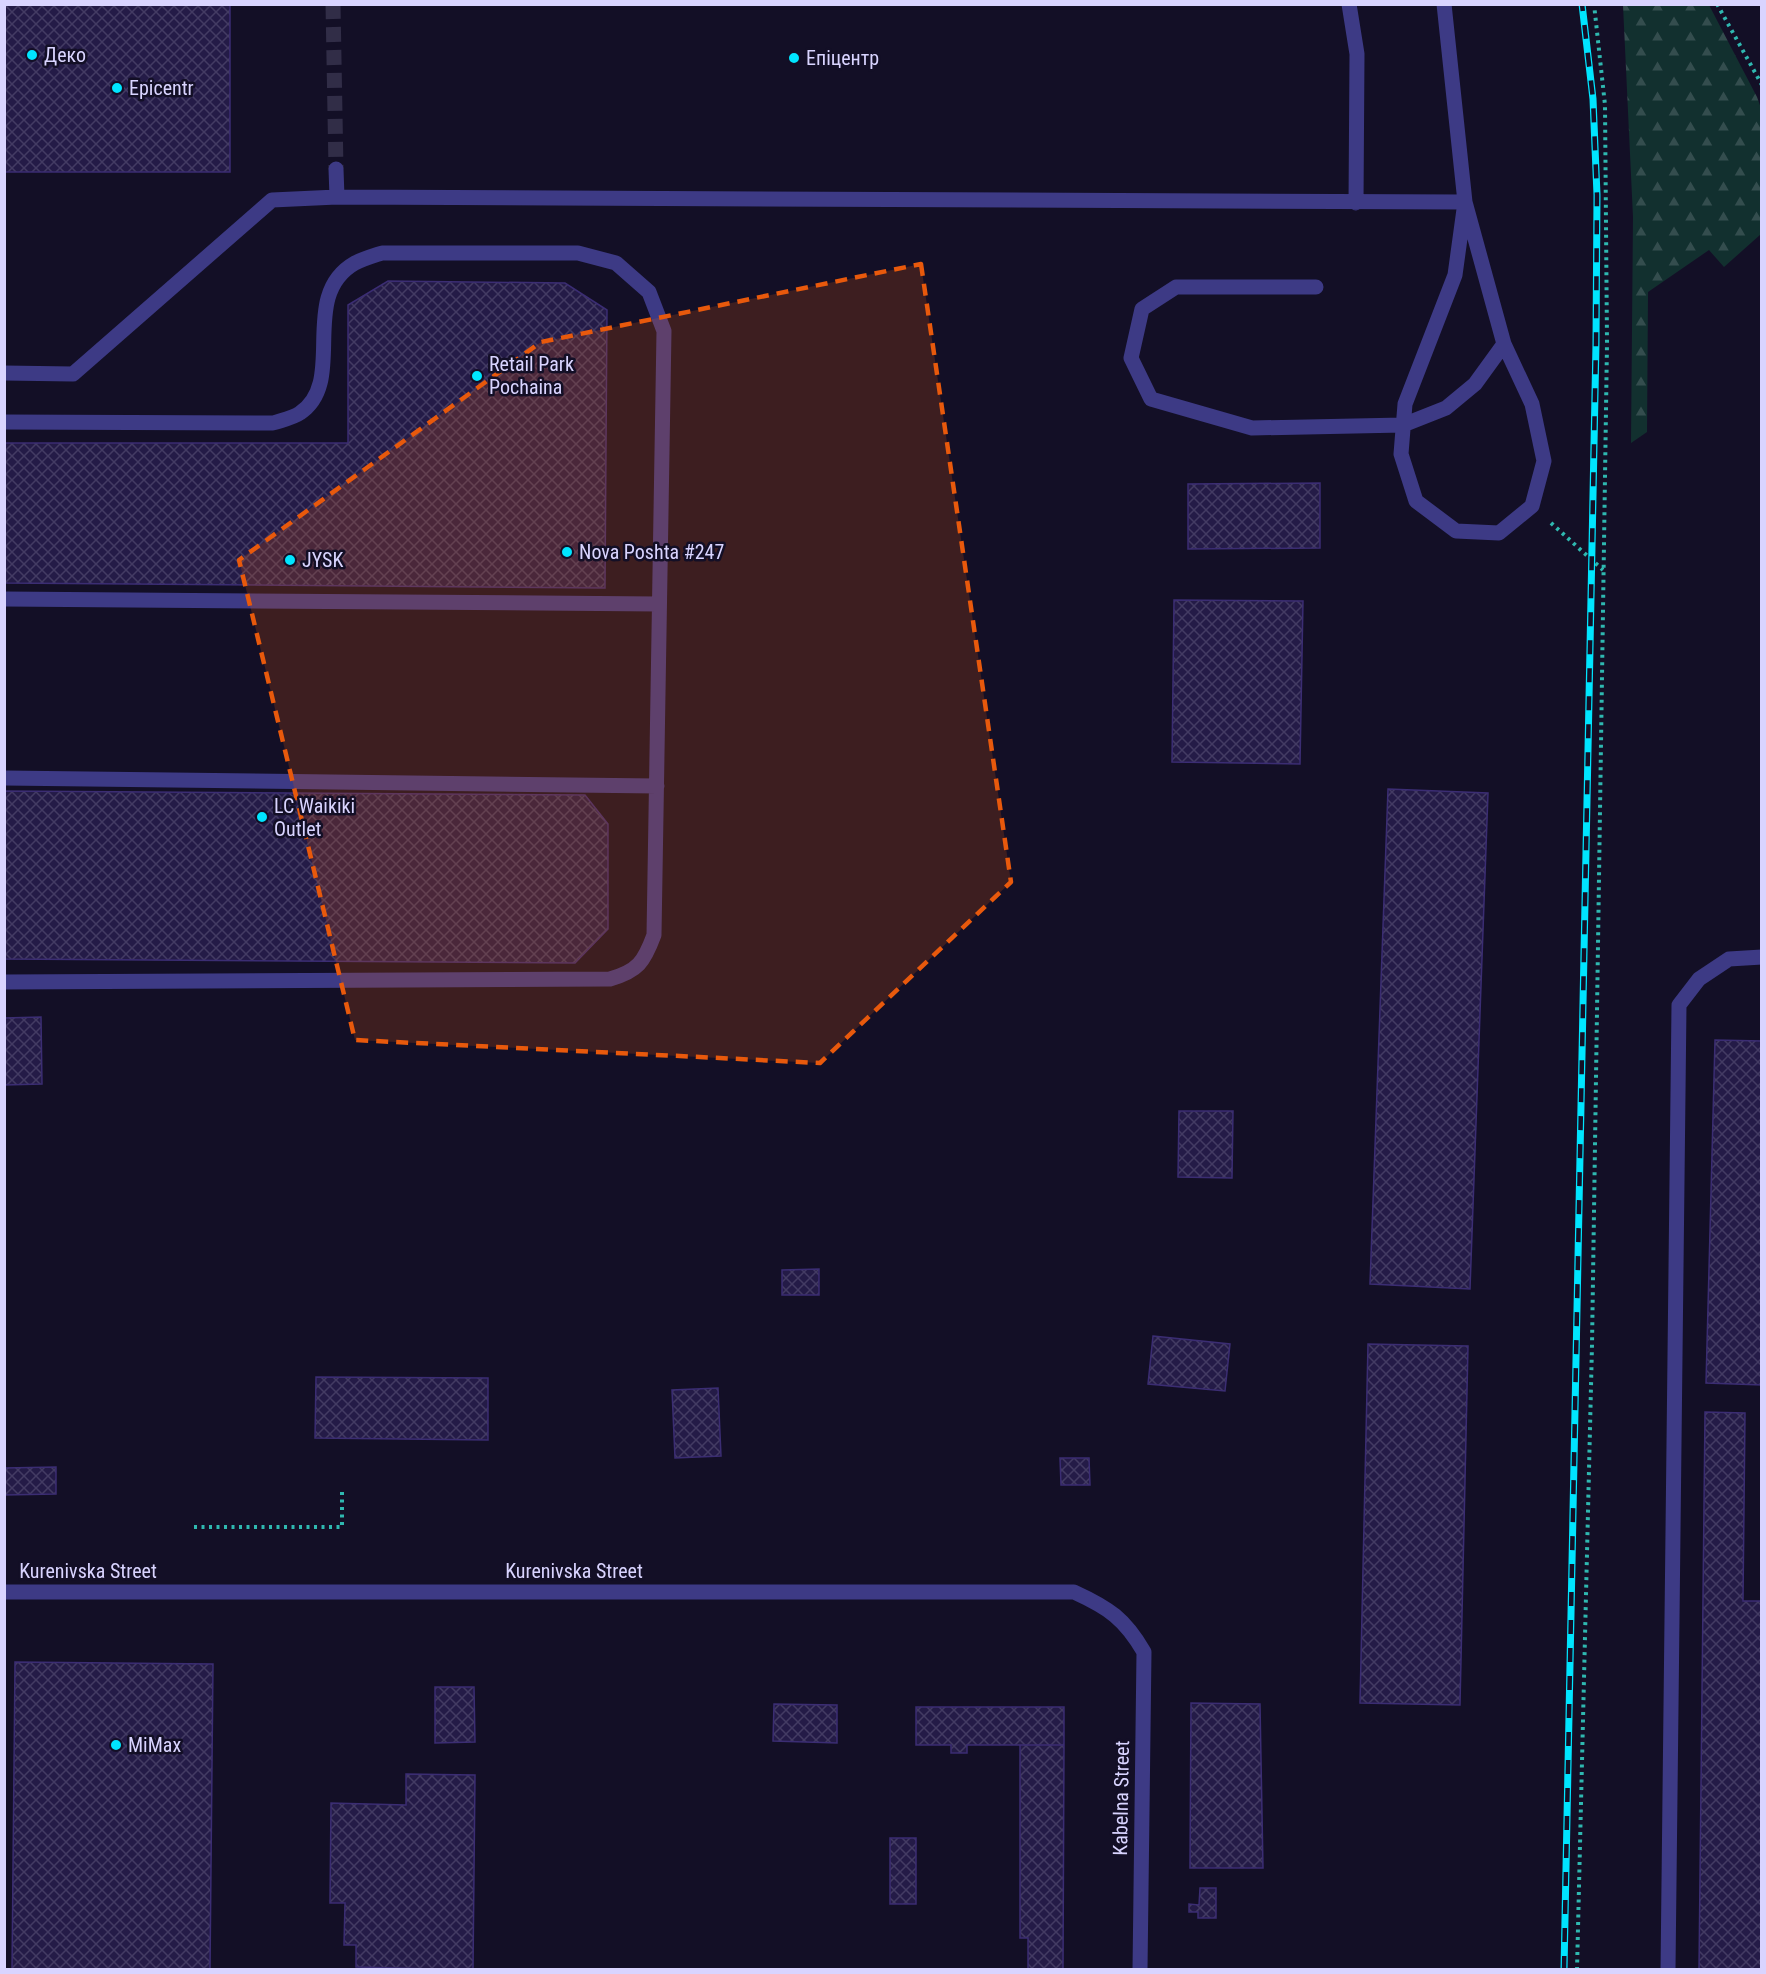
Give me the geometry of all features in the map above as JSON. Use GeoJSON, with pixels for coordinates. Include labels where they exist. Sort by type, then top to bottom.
{"type":"FeatureCollection","features":[{"type":"Feature","properties":{"kind":"street"},"geometry":{"type":"LineString","coordinates":[[1349,4],[1357,54],[1356,203]]}},
{"type":"Feature","properties":{"kind":"street"},"geometry":{"type":"LineString","coordinates":[[1444,4],[1465,202],[1504,344],[1532,404],[1544,461],[1532,506],[1499,533],[1456,531],[1416,501],[1401,454],[1405,404],[1455,275],[1465,202]]}},
{"type":"Feature","properties":{"kind":"street"},"geometry":{"type":"LineString","coordinates":[[336,169],[337,197]]}},
{"type":"Feature","properties":{"kind":"street"},"geometry":{"type":"LineString","coordinates":[[4,374],[73,374],[272,200],[337,197],[1465,202]]}},
{"type":"Feature","properties":{"kind":"street"},"geometry":{"type":"LineString","coordinates":[[4,422],[273,423],[300,413],[316,394],[322,369],[324,309],[333,283],[354,263],[382,253],[578,253],[616,263],[649,292],[664,331],[654,935],[646,957],[630,974],[610,979],[4,982]]}},
{"type":"Feature","properties":{"kind":"street"},"geometry":{"type":"LineString","coordinates":[[1316,287],[1176,287],[1142,309],[1131,358],[1151,399],[1252,428],[1403,425],[1446,408],[1475,384],[1504,344]]}},
{"type":"Feature","properties":{"kind":"street"},"geometry":{"type":"LineString","coordinates":[[4,599],[658,604]]}},
{"type":"Feature","properties":{"kind":"street"},"geometry":{"type":"LineString","coordinates":[[4,778],[657,786]]}},
{"type":"Feature","properties":{"kind":"street"},"geometry":{"type":"LineString","coordinates":[[1668,1970],[1679,1005],[1699,979],[1729,958],[1761,957]]}},
{"type":"Feature","properties":{"kind":"street","name":"Kurenivska Street"},"geometry":{"type":"LineString","coordinates":[[4,1592],[1074,1592],[1107,1607],[1132,1630]]}},
{"type":"Feature","properties":{"kind":"street","name":"Kabelna Street"},"geometry":{"type":"LineString","coordinates":[[1132,1630],[1144,1652],[1140,1970]]}},
{"type":"Feature","properties":{"kind":"path"},"geometry":{"type":"LineString","coordinates":[[1577,1970],[1591,1369],[1607,343],[1605,105],[1594,4]]}},
{"type":"Feature","properties":{"kind":"path"},"geometry":{"type":"LineString","coordinates":[[1717,4],[1761,85]]}},
{"type":"Feature","properties":{"kind":"path"},"geometry":{"type":"LineString","coordinates":[[1532,506],[1604,570]]}},
{"type":"Feature","properties":{"kind":"path"},"geometry":{"type":"LineString","coordinates":[[194,1527],[342,1527],[342,1492]]}},
{"type":"Feature","properties":{"kind":"highlighted area"},"geometry":{"type":"Polygon","coordinates":[[[921,264],[1011,882],[820,1063],[355,1040],[239,560],[541,342],[921,264]]]}},
{"type":"Feature","properties":{"kind":"green space"},"geometry":{"type":"Polygon","coordinates":[[[1623,5],[1709,5],[1762,111],[1761,234],[1724,267],[1709,250],[1648,292],[1647,432],[1631,443],[1633,217],[1623,5]]]}},
{"type":"Feature","properties":{"kind":"building","name":"Epicentr"},"geometry":{"type":"Polygon","coordinates":[[[4,4],[230,4],[230,172],[4,172],[4,4]]]}},
{"type":"Feature","properties":{"kind":"building","name":"Retail Park Pochaina"},"geometry":{"type":"Polygon","coordinates":[[[388,281],[565,283],[607,310],[605,588],[4,583],[4,443],[348,443],[348,305],[388,281]]]}},
{"type":"Feature","properties":{"kind":"building"},"geometry":{"type":"Polygon","coordinates":[[[1320,483],[1320,548],[1188,549],[1188,484],[1320,483]]]}},
{"type":"Feature","properties":{"kind":"building"},"geometry":{"type":"Polygon","coordinates":[[[1174,600],[1303,601],[1300,764],[1172,762],[1174,600]]]}},
{"type":"Feature","properties":{"kind":"building"},"geometry":{"type":"Polygon","coordinates":[[[1388,789],[1488,793],[1470,1289],[1370,1284],[1388,789]]]}},
{"type":"Feature","properties":{"kind":"building"},"geometry":{"type":"Polygon","coordinates":[[[4,791],[585,795],[608,824],[608,929],[575,963],[4,959],[4,791]]]}},
{"type":"Feature","properties":{"kind":"building"},"geometry":{"type":"Polygon","coordinates":[[[41,1017],[42,1084],[4,1085],[4,1018],[41,1017]]]}},
{"type":"Feature","properties":{"kind":"building"},"geometry":{"type":"Polygon","coordinates":[[[1715,1040],[1762,1041],[1762,1385],[1706,1383],[1715,1040]]]}},
{"type":"Feature","properties":{"kind":"building"},"geometry":{"type":"Polygon","coordinates":[[[1179,1111],[1233,1111],[1232,1178],[1178,1177],[1179,1111]]]}},
{"type":"Feature","properties":{"kind":"building"},"geometry":{"type":"Polygon","coordinates":[[[819,1269],[819,1295],[782,1295],[782,1270],[819,1269]]]}},
{"type":"Feature","properties":{"kind":"building"},"geometry":{"type":"Polygon","coordinates":[[[1153,1336],[1230,1344],[1225,1391],[1148,1384],[1153,1336]]]}},
{"type":"Feature","properties":{"kind":"building"},"geometry":{"type":"Polygon","coordinates":[[[1368,1344],[1468,1346],[1460,1705],[1360,1703],[1368,1344]]]}},
{"type":"Feature","properties":{"kind":"building"},"geometry":{"type":"Polygon","coordinates":[[[316,1377],[488,1378],[488,1440],[315,1438],[316,1377]]]}},
{"type":"Feature","properties":{"kind":"building"},"geometry":{"type":"Polygon","coordinates":[[[718,1388],[721,1456],[675,1458],[672,1390],[718,1388]]]}},
{"type":"Feature","properties":{"kind":"building"},"geometry":{"type":"Polygon","coordinates":[[[1705,1412],[1745,1413],[1743,1601],[1762,1601],[1762,1970],[1699,1970],[1705,1412]]]}},
{"type":"Feature","properties":{"kind":"building"},"geometry":{"type":"Polygon","coordinates":[[[1060,1458],[1089,1458],[1090,1485],[1061,1485],[1060,1458]]]}},
{"type":"Feature","properties":{"kind":"building"},"geometry":{"type":"Polygon","coordinates":[[[56,1467],[56,1494],[4,1495],[4,1468],[56,1467]]]}},
{"type":"Feature","properties":{"kind":"building"},"geometry":{"type":"Polygon","coordinates":[[[15,1662],[213,1664],[210,1970],[12,1970],[15,1662]]]}},
{"type":"Feature","properties":{"kind":"building"},"geometry":{"type":"Polygon","coordinates":[[[435,1687],[474,1687],[475,1742],[435,1743],[435,1687]]]}},
{"type":"Feature","properties":{"kind":"building"},"geometry":{"type":"Polygon","coordinates":[[[1191,1703],[1260,1704],[1263,1868],[1190,1868],[1191,1703]]]}},
{"type":"Feature","properties":{"kind":"building"},"geometry":{"type":"Polygon","coordinates":[[[774,1704],[837,1705],[837,1743],[773,1741],[774,1704]]]}},
{"type":"Feature","properties":{"kind":"building"},"geometry":{"type":"Polygon","coordinates":[[[916,1707],[1064,1707],[1064,1745],[967,1745],[967,1753],[951,1753],[951,1745],[916,1745],[916,1707]]]}},
{"type":"Feature","properties":{"kind":"building"},"geometry":{"type":"Polygon","coordinates":[[[1020,1745],[1064,1745],[1063,1970],[1028,1970],[1028,1938],[1020,1938],[1020,1745]]]}},
{"type":"Feature","properties":{"kind":"building"},"geometry":{"type":"Polygon","coordinates":[[[406,1774],[475,1775],[473,1970],[356,1967],[356,1945],[344,1945],[345,1903],[330,1903],[331,1803],[406,1805],[406,1774]]]}},
{"type":"Feature","properties":{"kind":"building"},"geometry":{"type":"Polygon","coordinates":[[[890,1838],[916,1838],[916,1904],[890,1904],[890,1838]]]}},
{"type":"Feature","properties":{"kind":"building"},"geometry":{"type":"Polygon","coordinates":[[[1200,1888],[1216,1888],[1216,1918],[1198,1918],[1198,1912],[1189,1912],[1189,1904],[1199,1905],[1200,1888]]]}},
{"type":"Feature","properties":{"kind":"tunnel"},"geometry":{"type":"LineString","coordinates":[[333,4],[336,169]]}},
{"type":"Feature","properties":{"kind":"railway"},"geometry":{"type":"LineString","coordinates":[[1564,1970],[1596,343],[1597,195],[1593,99],[1582,4]]}},
{"type":"Feature","properties":{"kind":"place","name":"Деко"},"geometry":{"type":"Point","coordinates":[32,55]}},
{"type":"Feature","properties":{"kind":"place","name":"Епіцентр"},"geometry":{"type":"Point","coordinates":[794,58]}},
{"type":"Feature","properties":{"kind":"place","name":"Epicentr"},"geometry":{"type":"Point","coordinates":[117,88]}},
{"type":"Feature","properties":{"kind":"place","name":"Retail Park Pochaina"},"geometry":{"type":"Point","coordinates":[477,376]}},
{"type":"Feature","properties":{"kind":"place","name":"Nova Poshta #247"},"geometry":{"type":"Point","coordinates":[567,552]}},
{"type":"Feature","properties":{"kind":"place","name":"JYSK"},"geometry":{"type":"Point","coordinates":[290,560]}},
{"type":"Feature","properties":{"kind":"place","name":"LC Waikiki Outlet"},"geometry":{"type":"Point","coordinates":[262,817]}},
{"type":"Feature","properties":{"kind":"place","name":"MiMax"},"geometry":{"type":"Point","coordinates":[116,1745]}}]}
